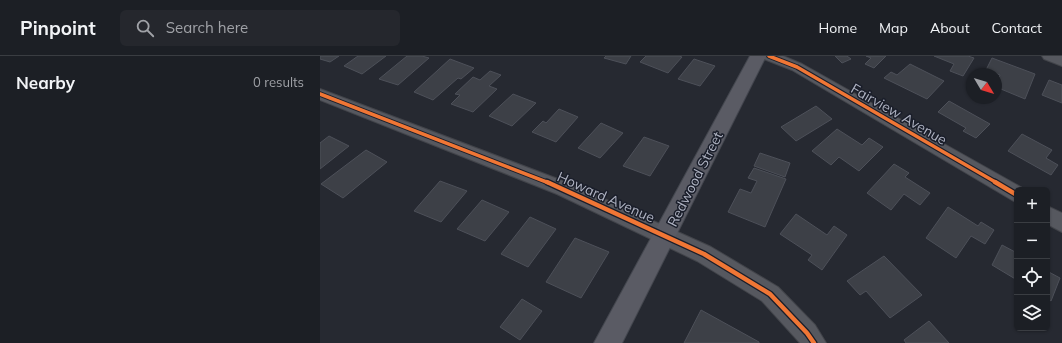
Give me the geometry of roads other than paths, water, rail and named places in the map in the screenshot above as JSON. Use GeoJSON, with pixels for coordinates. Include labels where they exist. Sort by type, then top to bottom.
{"type":"FeatureCollection","features":[{"type":"Feature","properties":{"kind":"main road","name":"Redwood Street"},"geometry":{"type":"LineString","coordinates":[[608,343],[758,56]]}},
{"type":"Feature","properties":{"kind":"street","name":"Fairview Avenue"},"geometry":{"type":"LineString","coordinates":[[769,56],[797,67],[1014,193]]}},
{"type":"Feature","properties":{"kind":"street"},"geometry":{"type":"LineString","coordinates":[[1049,56],[1062,61]]}},
{"type":"Feature","properties":{"kind":"street","name":"Howard Avenue"},"geometry":{"type":"LineString","coordinates":[[320,94],[564,190],[704,254],[770,294],[807,333],[814,343]]}},
{"type":"Feature","properties":{"kind":"street"},"geometry":{"type":"LineString","coordinates":[[1050,216],[1062,223]]}}]}
